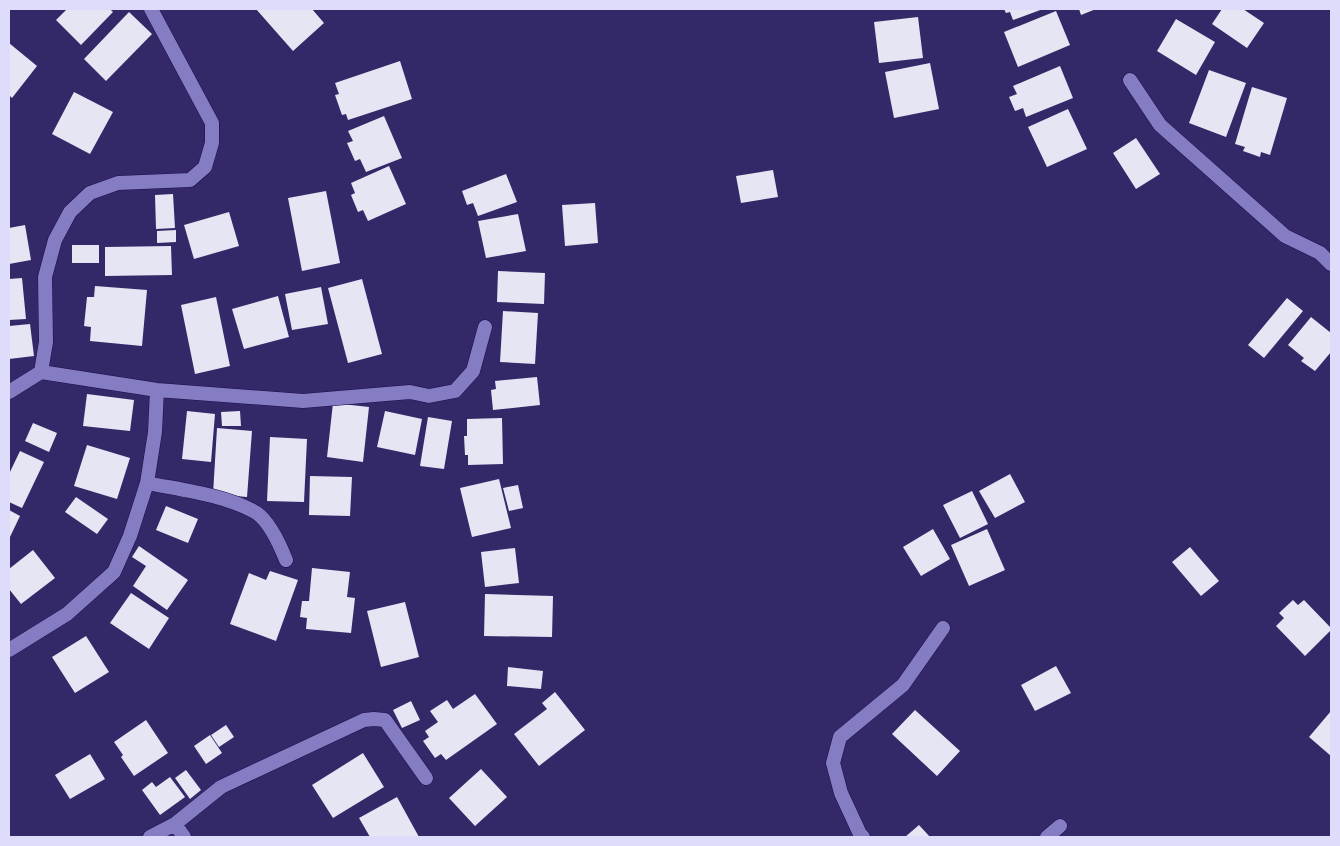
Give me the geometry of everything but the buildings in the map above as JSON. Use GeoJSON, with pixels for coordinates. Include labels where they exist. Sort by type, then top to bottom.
{"type":"FeatureCollection","features":[{"type":"Feature","properties":{"kind":"street"},"geometry":{"type":"LineString","coordinates":[[41,372],[46,342],[45,277],[55,240],[70,212],[90,193],[118,183],[190,180],[205,167],[212,142],[212,123],[151,9]]}},
{"type":"Feature","properties":{"kind":"street"},"geometry":{"type":"LineString","coordinates":[[1130,80],[1160,125],[1285,236],[1320,253],[1331,264]]}},
{"type":"Feature","properties":{"kind":"street"},"geometry":{"type":"LineString","coordinates":[[9,392],[41,372],[157,390],[303,401],[410,392],[429,396],[455,391],[473,371],[485,327]]}},
{"type":"Feature","properties":{"kind":"street"},"geometry":{"type":"LineString","coordinates":[[9,650],[67,614],[114,572],[130,536],[147,483],[155,432],[157,390]]}},
{"type":"Feature","properties":{"kind":"street"},"geometry":{"type":"LineString","coordinates":[[147,483],[223,500],[256,513],[277,538],[286,560]]}},
{"type":"Feature","properties":{"kind":"street"},"geometry":{"type":"LineString","coordinates":[[859,836],[840,793],[834,763],[840,737],[903,685],[943,628]]}},
{"type":"Feature","properties":{"kind":"street"},"geometry":{"type":"LineString","coordinates":[[150,837],[174,824],[221,787],[364,720],[374,718],[385,720],[426,778]]}},
{"type":"Feature","properties":{"kind":"street"},"geometry":{"type":"LineString","coordinates":[[174,824],[184,837]]}},
{"type":"Feature","properties":{"kind":"street"},"geometry":{"type":"LineString","coordinates":[[1047,837],[1060,826]]}}]}
